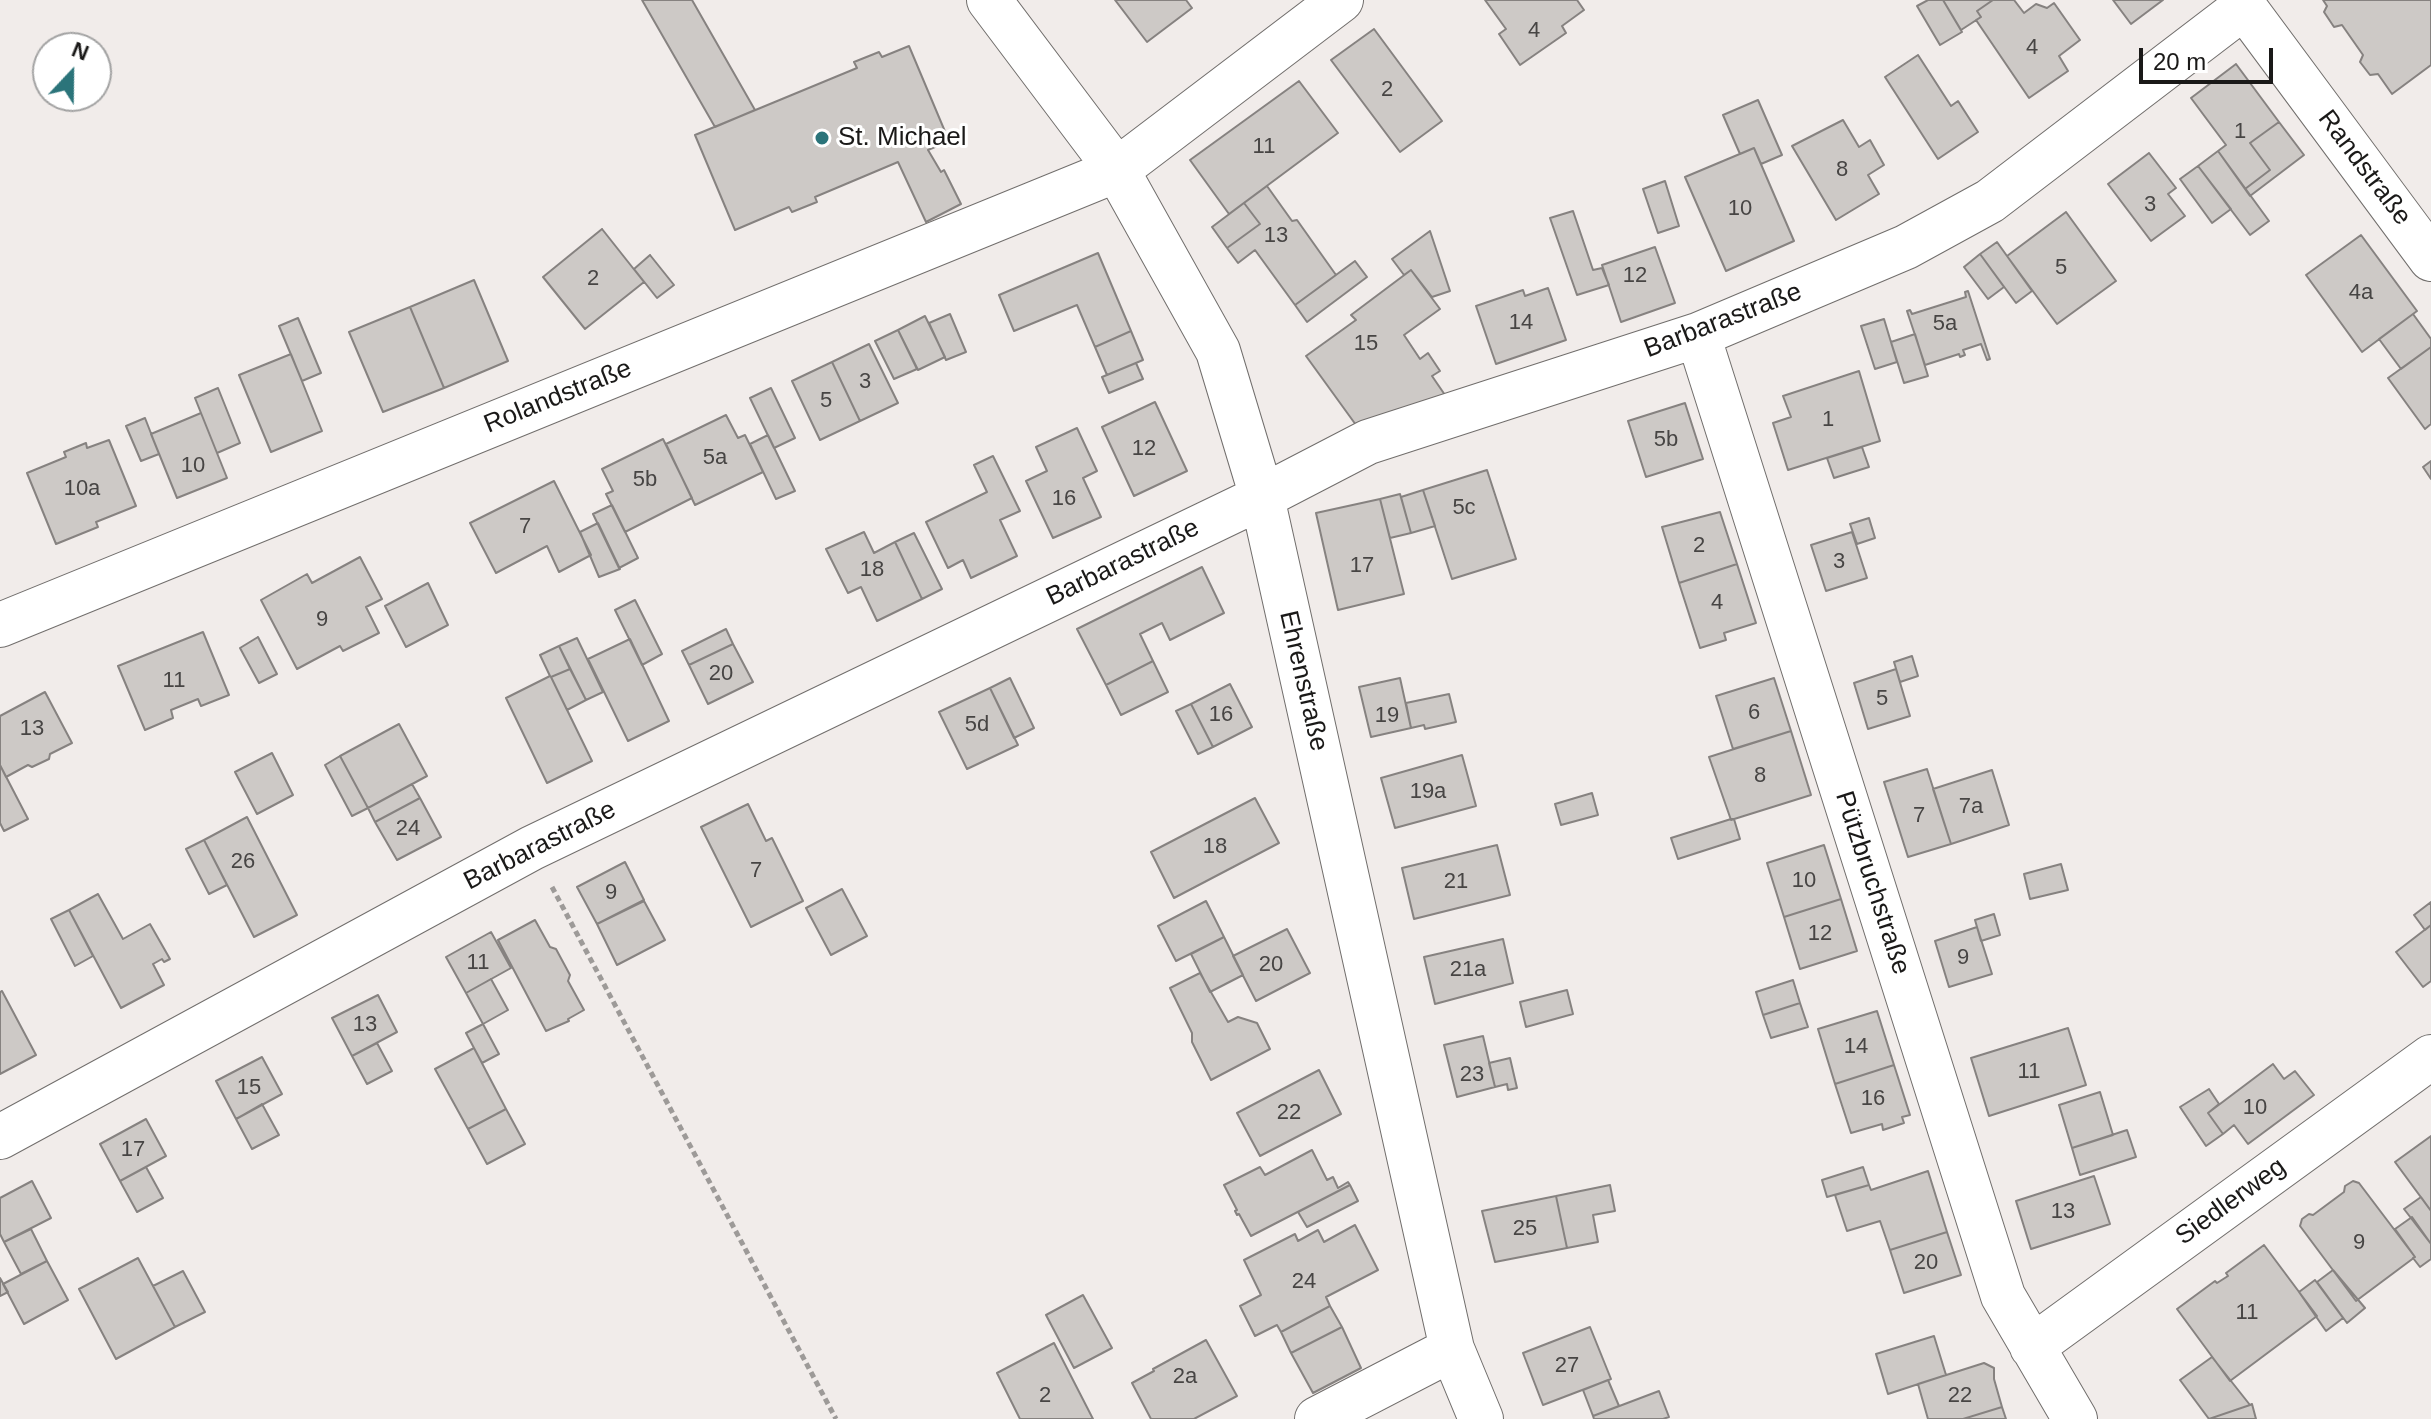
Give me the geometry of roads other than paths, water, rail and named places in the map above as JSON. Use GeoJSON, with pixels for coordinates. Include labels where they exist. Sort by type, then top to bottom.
{"type":"FeatureCollection","features":[{"type":"Feature","properties":{"kind":"street","name":"Ehrenstraße"},"geometry":{"type":"LineString","coordinates":[[989,0],[1117,170],[1218,351],[1262,497],[1452,1349],[1481,1419]]}},
{"type":"Feature","properties":{"kind":"street","name":"Rolandstraße"},"geometry":{"type":"LineString","coordinates":[[0,625],[1117,170],[1341,0]]}},
{"type":"Feature","properties":{"kind":"street","name":"Randstraße"},"geometry":{"type":"LineString","coordinates":[[2242,3],[2431,259]]}},
{"type":"Feature","properties":{"kind":"street","name":"Barbarastraße"},"geometry":{"type":"LineString","coordinates":[[0,1137],[532,848],[1262,497],[1368,442],[1698,335],[1906,247],[1990,201],[2242,3]]}},
{"type":"Feature","properties":{"kind":"street","name":"Pützbruchstraße"},"geometry":{"type":"LineString","coordinates":[[1698,335],[2003,1296],[2075,1419]]}},
{"type":"Feature","properties":{"kind":"street","name":"Siedlerweg"},"geometry":{"type":"LineString","coordinates":[[2032,1347],[2431,1057]]}},
{"type":"Feature","properties":{"kind":"street"},"geometry":{"type":"LineString","coordinates":[[1317,1419],[1452,1349]]}},
{"type":"Feature","properties":{"kind":"place","name":"St. Michael"},"geometry":{"type":"Point","coordinates":[822,138]}}]}
